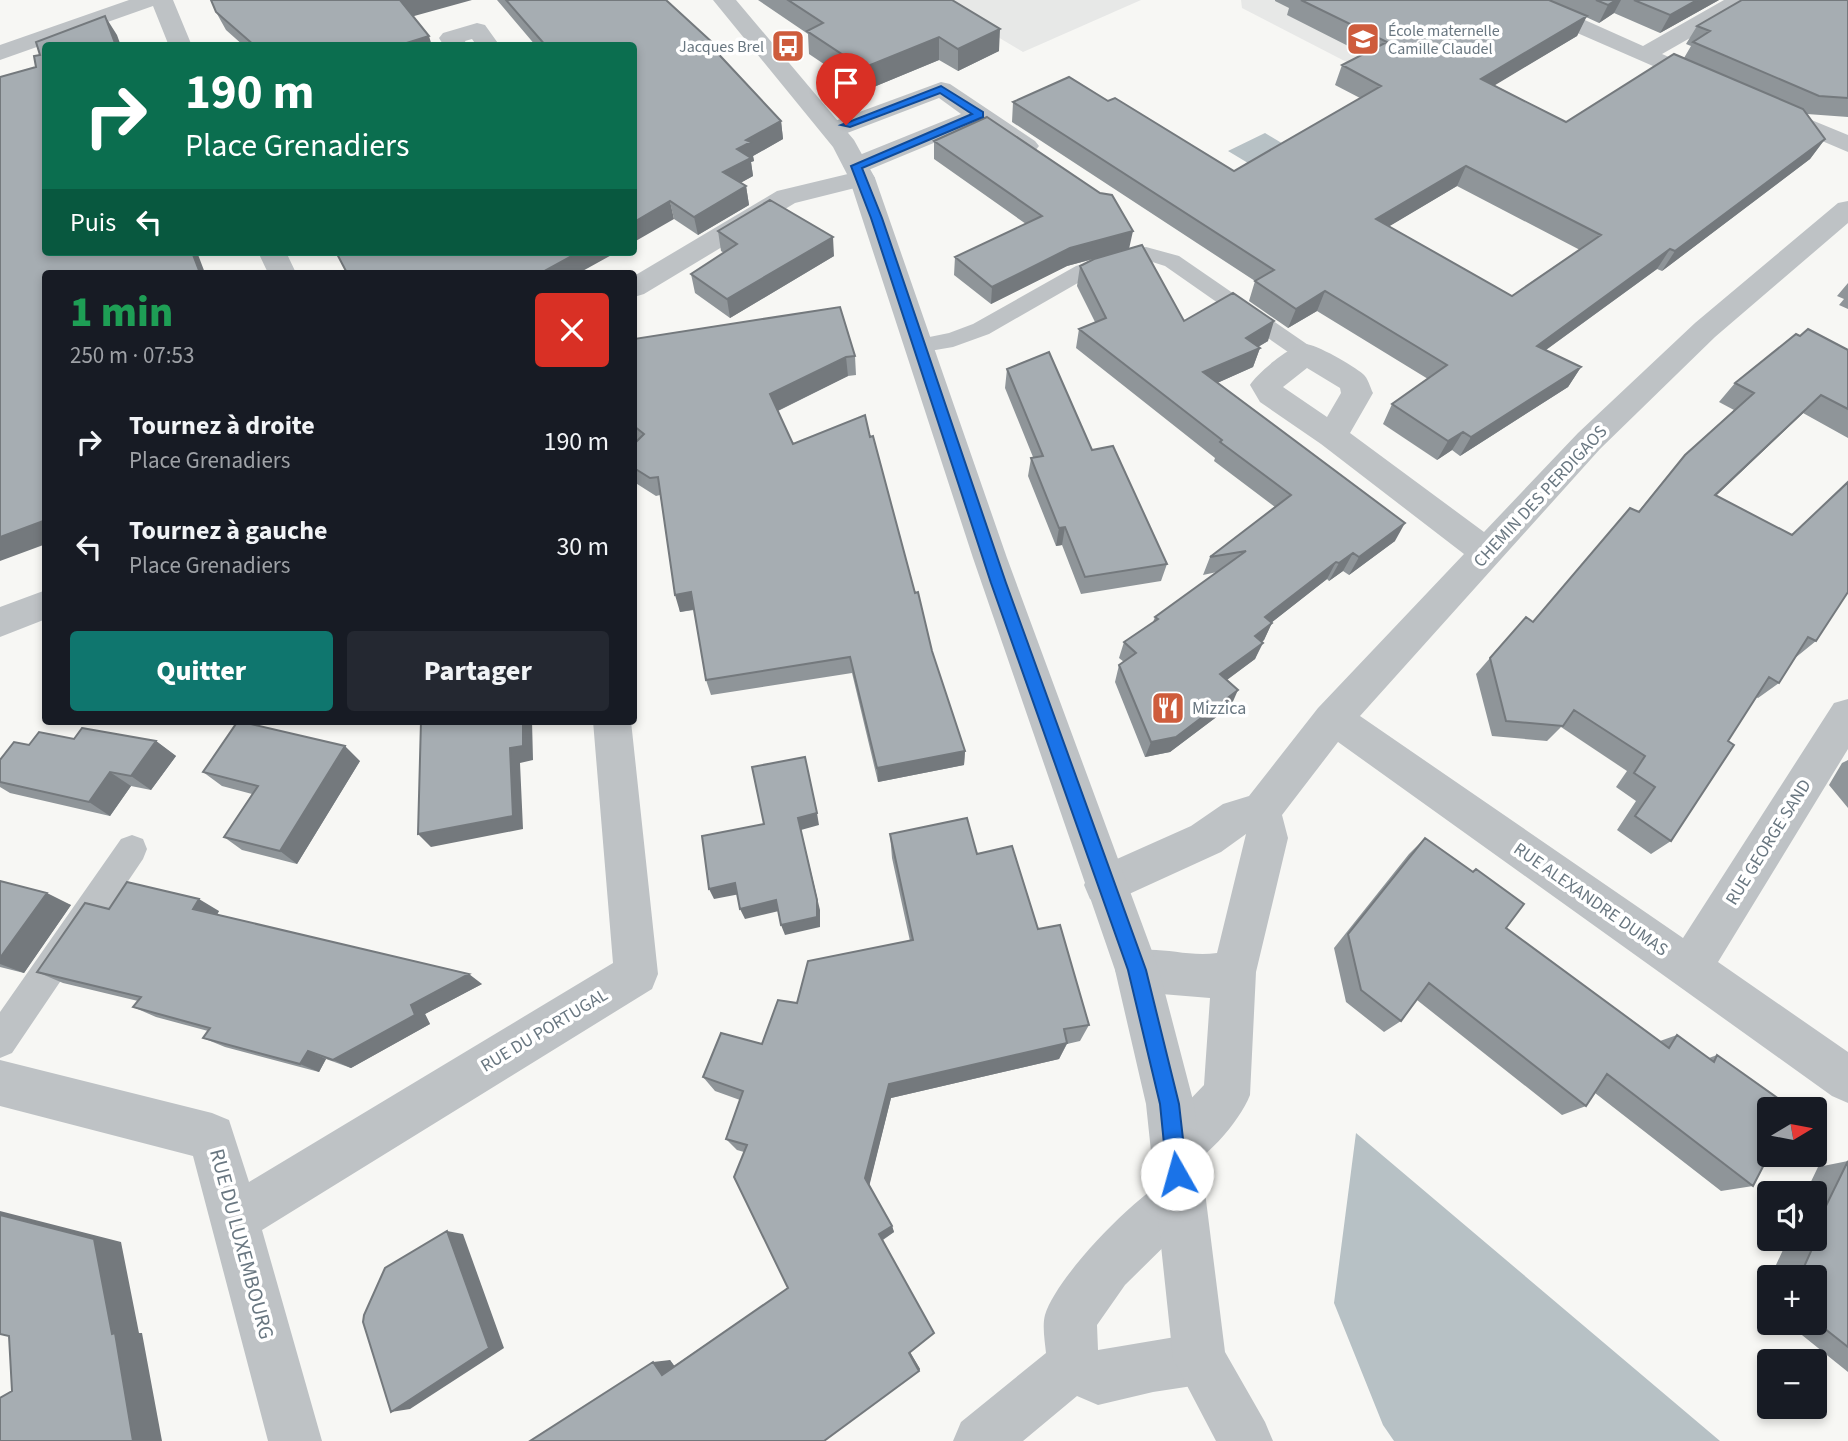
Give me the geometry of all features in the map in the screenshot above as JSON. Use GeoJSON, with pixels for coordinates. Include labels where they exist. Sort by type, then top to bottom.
{"type":"FeatureCollection","features":[{"type":"Feature","properties":{"kind":"street"},"geometry":{"type":"LineString","coordinates":[[0,53],[150,0]]}},
{"type":"Feature","properties":{"kind":"street"},"geometry":{"type":"LineString","coordinates":[[162,0],[179,42]]}},
{"type":"Feature","properties":{"kind":"street"},"geometry":{"type":"LineString","coordinates":[[724,0],[845,145],[859,172],[990,558],[1137,970],[1170,1104],[1199,1359],[1246,1441]]}},
{"type":"Feature","properties":{"kind":"street"},"geometry":{"type":"LineString","coordinates":[[1521,0],[1848,144]]}},
{"type":"Feature","properties":{"kind":"street"},"geometry":{"type":"LineString","coordinates":[[1644,55],[1740,0]]}},
{"type":"Feature","properties":{"kind":"street"},"geometry":{"type":"LineString","coordinates":[[454,42],[451,38],[477,30],[486,42]]}},
{"type":"Feature","properties":{"kind":"street"},"geometry":{"type":"LineString","coordinates":[[833,130],[941,89],[1044,158]]}},
{"type":"Feature","properties":{"kind":"street"},"geometry":{"type":"LineString","coordinates":[[637,286],[786,197],[859,172],[979,115]]}},
{"type":"Feature","properties":{"kind":"street","name":"CHEMIN DES PERDIGAOS"},"geometry":{"type":"LineString","coordinates":[[1261,811],[1332,720],[1589,441],[1705,330],[1848,209]]}},
{"type":"Feature","properties":{"kind":"street"},"geometry":{"type":"LineString","coordinates":[[1332,436],[1357,393],[1353,382],[1306,354],[1265,385],[1271,394],[1332,436],[1487,553]]}},
{"type":"Feature","properties":{"kind":"street"},"geometry":{"type":"LineString","coordinates":[[0,622],[42,606]]}},
{"type":"Feature","properties":{"kind":"street","name":"RUE GEORGE SAND"},"geometry":{"type":"LineString","coordinates":[[1689,968],[1848,715]]}},
{"type":"Feature","properties":{"kind":"street","name":"RUE ALEXANDRE DUMAS"},"geometry":{"type":"LineString","coordinates":[[1332,720],[1360,735],[1848,1080]]}},
{"type":"Feature","properties":{"kind":"street","name":"RUE DU PORTUGAL"},"geometry":{"type":"LineString","coordinates":[[235,1218],[636,974],[612,725]]}},
{"type":"Feature","properties":{"kind":"street"},"geometry":{"type":"LineString","coordinates":[[1073,1365],[1070,1318],[1177,1174],[1227,1095],[1234,972],[1267,838],[1261,811],[1237,817],[1206,839],[1105,885]]}},
{"type":"Feature","properties":{"kind":"street"},"geometry":{"type":"LineString","coordinates":[[1137,970],[1203,977],[1234,972]]}},
{"type":"Feature","properties":{"kind":"street","name":"RUE DU LUXEMBOURG"},"geometry":{"type":"LineString","coordinates":[[0,1083],[212,1137],[295,1441]]}},
{"type":"Feature","properties":{"kind":"street"},"geometry":{"type":"LineString","coordinates":[[1073,1365],[1098,1378],[1153,1365],[1199,1359]]}},
{"type":"Feature","properties":{"kind":"street"},"geometry":{"type":"LineString","coordinates":[[980,1441],[1073,1365]]}},
{"type":"Feature","properties":{"kind":"lane"},"geometry":{"type":"LineString","coordinates":[[918,346],[953,340],[981,330],[1083,271],[1146,253],[1172,261],[1306,354]]}},
{"type":"Feature","properties":{"kind":"lane"},"geometry":{"type":"LineString","coordinates":[[0,1041],[132,849]]}},
{"type":"Feature","properties":{"kind":"shaded area"},"geometry":{"type":"Polygon","coordinates":[[[936,0],[1141,0],[1023,52],[936,0]]]}},
{"type":"Feature","properties":{"kind":"shaded area","name":"École maternelle Camille Claudel"},"geometry":{"type":"Polygon","coordinates":[[[1241,0],[1489,0],[1364,71],[1242,8],[1241,0]]]}},
{"type":"Feature","properties":{"kind":"shaded area"},"geometry":{"type":"Polygon","coordinates":[[[1265,133],[1285,145],[1248,163],[1228,151],[1265,133]]]}},
{"type":"Feature","properties":{"kind":"shaded area"},"geometry":{"type":"Polygon","coordinates":[[[1356,1133],[1720,1441],[1394,1441],[1383,1425],[1334,1303],[1356,1133]]]}},
{"type":"Feature","properties":{"kind":"building"},"geometry":{"type":"Polygon","coordinates":[[[211,0],[400,0],[429,36],[410,42],[250,42],[216,12],[211,0]]]}},
{"type":"Feature","properties":{"kind":"building"},"geometry":{"type":"Polygon","coordinates":[[[506,0],[666,0],[714,44],[710,45],[781,121],[746,140],[751,142],[737,149],[751,158],[723,172],[746,186],[694,217],[670,201],[637,220],[637,42],[543,42],[506,0]]]}},
{"type":"Feature","properties":{"kind":"building"},"geometry":{"type":"Polygon","coordinates":[[[788,0],[952,0],[1000,29],[958,49],[939,37],[863,68],[807,31],[823,23],[788,0]]]}},
{"type":"Feature","properties":{"kind":"building"},"geometry":{"type":"Polygon","coordinates":[[[1301,0],[1549,0],[1587,16],[1481,79],[1566,122],[1674,54],[1803,109],[1825,139],[1675,251],[1670,249],[1537,346],[1581,367],[1471,437],[1463,432],[1448,441],[1392,404],[1447,365],[1325,291],[1296,309],[1255,281],[1274,270],[1013,102],[1069,77],[1108,101],[1115,98],[1234,171],[1381,86],[1342,65],[1387,42],[1301,0]],[[1466,166],[1376,219],[1512,296],[1601,235],[1466,166]]]}},
{"type":"Feature","properties":{"kind":"building"},"geometry":{"type":"Polygon","coordinates":[[[1596,0],[1616,0],[1608,5],[1596,0]]]}},
{"type":"Feature","properties":{"kind":"building"},"geometry":{"type":"Polygon","coordinates":[[[1634,0],[1697,0],[1670,15],[1634,0]]]}},
{"type":"Feature","properties":{"kind":"building"},"geometry":{"type":"Polygon","coordinates":[[[1742,0],[1848,0],[1848,98],[1819,96],[1693,42],[1710,31],[1697,26],[1742,0]]]}},
{"type":"Feature","properties":{"kind":"building"},"geometry":{"type":"Polygon","coordinates":[[[105,16],[115,42],[42,42],[42,256],[194,256],[199,270],[42,270],[42,521],[0,537],[0,77],[36,67],[34,56],[40,55],[36,42],[105,16]]]}},
{"type":"Feature","properties":{"kind":"building"},"geometry":{"type":"Polygon","coordinates":[[[987,117],[1100,193],[1112,195],[1133,231],[1070,248],[992,287],[955,257],[1042,216],[934,141],[987,117]]]}},
{"type":"Feature","properties":{"kind":"building"},"geometry":{"type":"Polygon","coordinates":[[[770,200],[833,237],[727,299],[691,274],[737,244],[718,231],[770,200]]]}},
{"type":"Feature","properties":{"kind":"building"},"geometry":{"type":"Polygon","coordinates":[[[1142,245],[1184,321],[1233,293],[1274,321],[1246,338],[1260,348],[1203,372],[1405,523],[1359,557],[1353,553],[1339,563],[1336,562],[1265,617],[1272,623],[1255,636],[1263,643],[1220,674],[1238,690],[1176,737],[1151,742],[1119,665],[1136,653],[1124,642],[1246,551],[1210,557],[1291,495],[1079,329],[1106,318],[1080,266],[1094,259],[1142,245]]]}},
{"type":"Feature","properties":{"kind":"building"},"geometry":{"type":"Polygon","coordinates":[[[338,256],[572,256],[546,270],[345,270],[338,256]]]}},
{"type":"Feature","properties":{"kind":"building"},"geometry":{"type":"Polygon","coordinates":[[[840,307],[855,356],[846,357],[770,394],[793,444],[865,415],[915,593],[918,592],[932,651],[965,751],[877,768],[850,657],[706,680],[691,592],[675,595],[658,477],[650,478],[637,470],[637,441],[644,434],[637,428],[637,339],[840,307]]]}},
{"type":"Feature","properties":{"kind":"building"},"geometry":{"type":"Polygon","coordinates":[[[1808,329],[1848,350],[1848,409],[1821,395],[1715,495],[1792,535],[1848,482],[1848,592],[1816,641],[1808,637],[1779,683],[1769,677],[1728,741],[1734,745],[1671,841],[1635,816],[1655,787],[1634,773],[1645,756],[1574,710],[1563,726],[1506,721],[1490,658],[1526,617],[1533,622],[1630,508],[1639,512],[1685,455],[1754,393],[1735,383],[1796,334],[1800,336],[1808,329]]]}},
{"type":"Feature","properties":{"kind":"building"},"geometry":{"type":"Polygon","coordinates":[[[1049,352],[1092,450],[1113,446],[1167,564],[1085,577],[1065,527],[1059,528],[1031,458],[1043,456],[1007,369],[1049,352]]]}},
{"type":"Feature","properties":{"kind":"building"},"geometry":{"type":"Polygon","coordinates":[[[235,725],[255,725],[345,746],[280,851],[224,837],[258,786],[203,772],[235,725]]]}},
{"type":"Feature","properties":{"kind":"building"},"geometry":{"type":"Polygon","coordinates":[[[421,725],[523,725],[523,746],[510,748],[513,816],[418,834],[421,725]]]}},
{"type":"Feature","properties":{"kind":"building"},"geometry":{"type":"Polygon","coordinates":[[[82,728],[156,741],[131,776],[110,772],[89,802],[0,782],[0,760],[14,742],[29,745],[39,732],[74,739],[82,728]]]}},
{"type":"Feature","properties":{"kind":"building"},"geometry":{"type":"Polygon","coordinates":[[[805,757],[817,813],[798,818],[817,900],[817,917],[781,925],[776,900],[740,909],[735,883],[709,889],[702,836],[764,824],[752,767],[805,757]]]}},
{"type":"Feature","properties":{"kind":"building"},"geometry":{"type":"Polygon","coordinates":[[[967,818],[977,854],[1012,846],[1038,929],[1060,925],[1089,1025],[1064,1029],[1067,1043],[889,1084],[865,1178],[892,1226],[879,1234],[934,1333],[909,1353],[919,1371],[824,1441],[530,1441],[653,1362],[662,1375],[788,1288],[734,1177],[747,1145],[726,1139],[743,1091],[703,1077],[721,1033],[762,1044],[778,1000],[797,1003],[808,961],[913,940],[890,834],[967,818]]]}},
{"type":"Feature","properties":{"kind":"building"},"geometry":{"type":"Polygon","coordinates":[[[1425,838],[1473,872],[1476,869],[1524,904],[1506,928],[1669,1048],[1677,1035],[1714,1062],[1717,1055],[1776,1097],[1757,1097],[1757,1167],[1763,1167],[1753,1186],[1607,1074],[1586,1106],[1429,983],[1401,1021],[1361,990],[1348,934],[1425,838]]]}},
{"type":"Feature","properties":{"kind":"building"},"geometry":{"type":"Polygon","coordinates":[[[0,881],[47,893],[0,958],[0,881]]]}},
{"type":"Feature","properties":{"kind":"building"},"geometry":{"type":"Polygon","coordinates":[[[127,882],[199,899],[193,909],[469,974],[411,1005],[415,1015],[333,1060],[308,1051],[300,1064],[203,1038],[210,1028],[133,1007],[141,997],[37,972],[85,903],[109,909],[127,882]]]}},
{"type":"Feature","properties":{"kind":"building"},"geometry":{"type":"Polygon","coordinates":[[[1848,1161],[1848,1347],[1827,1330],[1827,1265],[1805,1265],[1811,1251],[1827,1251],[1827,1204],[1848,1161]]]}},
{"type":"Feature","properties":{"kind":"building"},"geometry":{"type":"Polygon","coordinates":[[[0,1215],[94,1239],[112,1334],[115,1333],[133,1441],[0,1441],[0,1398],[12,1391],[9,1336],[0,1334],[0,1215]]]}},
{"type":"Feature","properties":{"kind":"building"},"geometry":{"type":"Polygon","coordinates":[[[447,1231],[489,1348],[391,1412],[363,1322],[364,1315],[385,1268],[447,1231]]]}},
{"type":"Feature","properties":{"kind":"place","name":"École maternelle Camille Claudel"},"geometry":{"type":"Point","coordinates":[1363,39]}},
{"type":"Feature","properties":{"kind":"place","name":"Jacques Brel"},"geometry":{"type":"Point","coordinates":[788,46]}},
{"type":"Feature","properties":{"kind":"place","name":"Mizzica"},"geometry":{"type":"Point","coordinates":[1168,708]}},
{"type":"Feature","properties":{"kind":"route"},"geometry":{"type":"LineString","coordinates":[[846,125],[941,89],[979,115],[856,166],[876,218],[998,583],[1137,970],[1170,1104],[1177,1174]]}}]}
